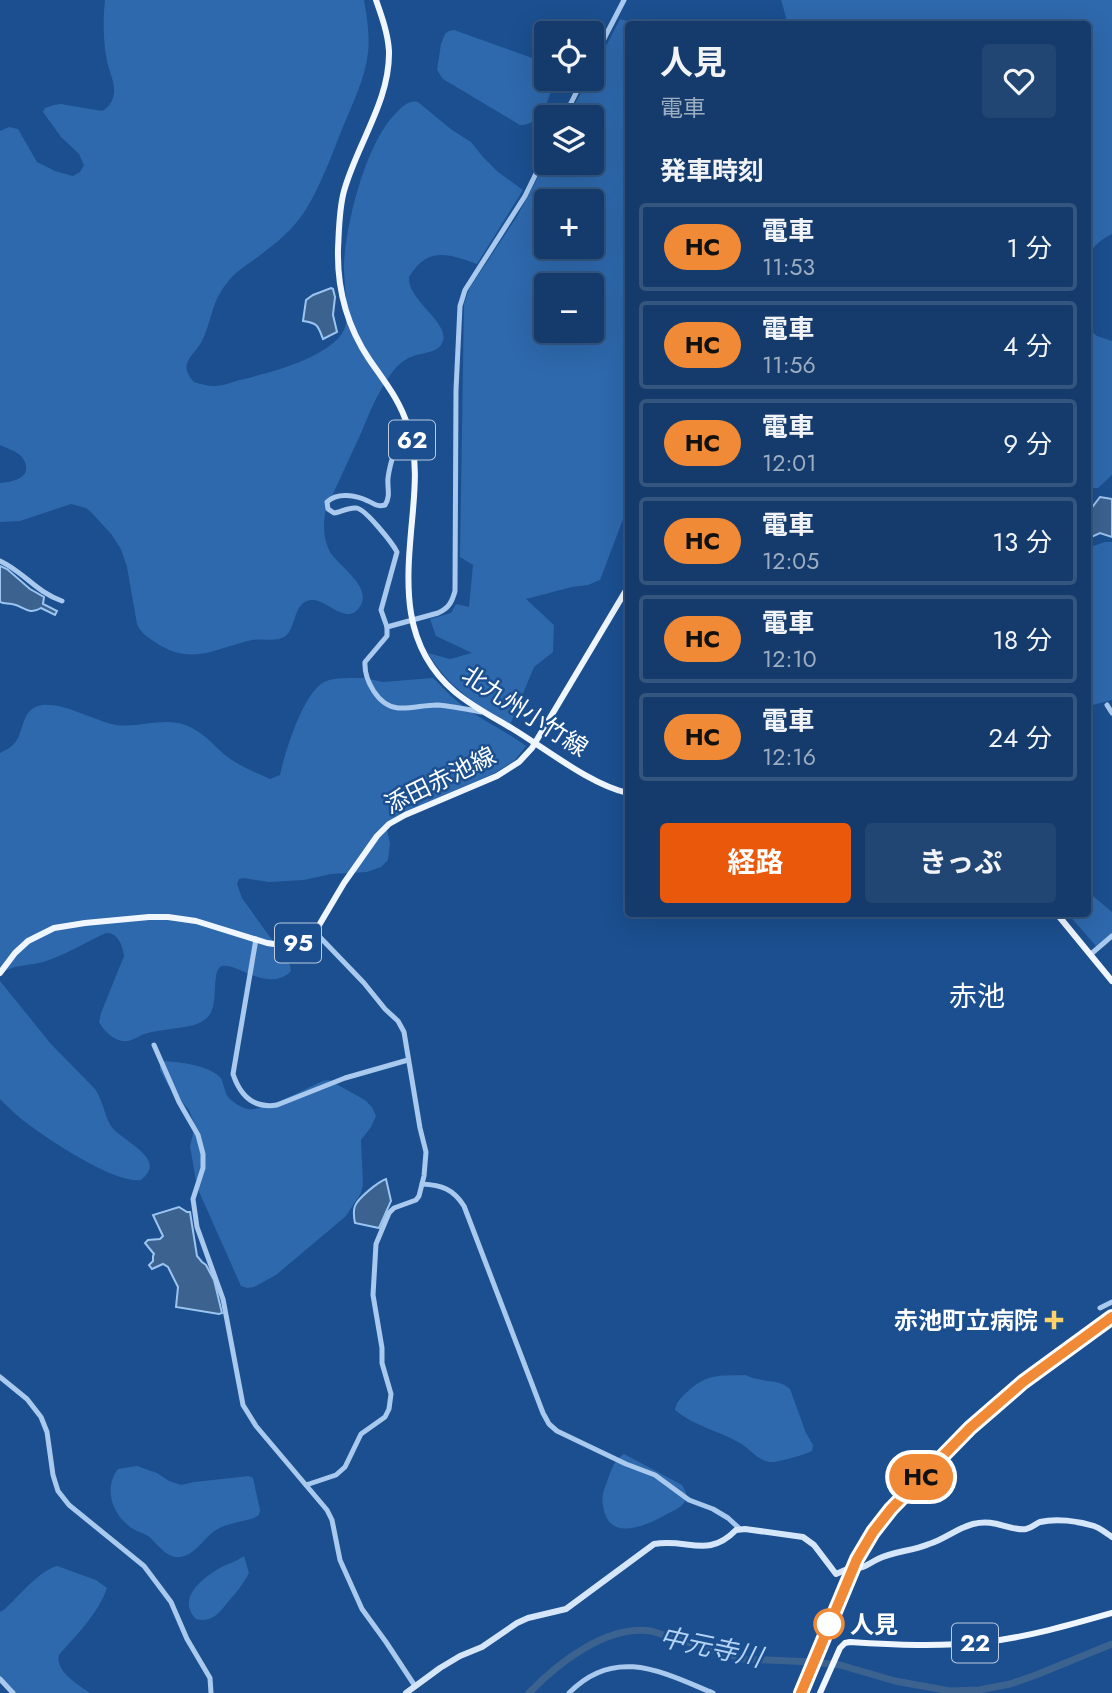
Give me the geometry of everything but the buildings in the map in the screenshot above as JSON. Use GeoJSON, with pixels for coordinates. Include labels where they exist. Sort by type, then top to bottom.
{"type":"FeatureCollection","features":[{"type":"Feature","properties":{"kind":"main road","name":"北九州小竹線"},"geometry":{"type":"LineString","coordinates":[[376,0],[387,38],[387,77],[343,194],[338,253],[339,279],[351,327],[401,407],[415,457],[407,579],[412,620],[423,650],[435,671],[457,694],[482,712],[605,785],[625,792]]}},
{"type":"Feature","properties":{"kind":"main road","name":"添田赤池線"},"geometry":{"type":"LineString","coordinates":[[315,932],[377,836],[389,824],[497,776],[519,762],[534,743],[625,592]]}},
{"type":"Feature","properties":{"kind":"main road","name":"95"},"geometry":{"type":"LineString","coordinates":[[0,973],[28,941],[54,928],[85,923],[168,917],[196,921],[267,943],[289,946],[301,942],[315,932]]}},
{"type":"Feature","properties":{"kind":"main road"},"geometry":{"type":"LineString","coordinates":[[1060,917],[1112,981]]}},
{"type":"Feature","properties":{"kind":"main road"},"geometry":{"type":"LineString","coordinates":[[406,1693],[440,1668],[489,1642],[517,1623],[566,1609],[654,1544],[664,1542],[715,1546],[740,1529],[803,1537],[814,1545],[834,1572],[839,1573],[855,1567],[864,1567],[899,1551],[932,1543],[975,1523],[994,1522],[1030,1529],[1041,1522],[1069,1521],[1094,1526],[1112,1537]]}},
{"type":"Feature","properties":{"kind":"main road","name":"22"},"geometry":{"type":"LineString","coordinates":[[820,1693],[845,1643],[898,1645],[986,1642],[1035,1634],[1112,1613]]}},
{"type":"Feature","properties":{"kind":"street"},"geometry":{"type":"LineString","coordinates":[[604,39],[624,0]]}},
{"type":"Feature","properties":{"kind":"street"},"geometry":{"type":"LineString","coordinates":[[387,627],[439,613],[452,602],[455,591],[456,390],[460,306],[465,290],[525,196],[535,175]]}},
{"type":"Feature","properties":{"kind":"street"},"geometry":{"type":"LineString","coordinates":[[408,425],[401,435],[392,460],[388,476],[388,500],[385,505],[377,506],[360,498],[339,496],[332,497],[327,502],[328,509],[334,513],[355,508],[362,510],[395,548],[396,557],[381,610],[387,636],[367,658],[364,667],[373,691],[390,706],[397,708],[436,705],[482,712]]}},
{"type":"Feature","properties":{"kind":"street"},"geometry":{"type":"LineString","coordinates":[[0,561],[38,589],[62,601]]}},
{"type":"Feature","properties":{"kind":"street"},"geometry":{"type":"LineString","coordinates":[[1107,705],[1112,713]]}},
{"type":"Feature","properties":{"kind":"street"},"geometry":{"type":"LineString","coordinates":[[306,1485],[337,1475],[345,1467],[361,1434],[385,1417],[389,1409],[391,1394],[382,1363],[373,1295],[376,1244],[389,1213],[419,1196],[426,1164],[404,1032],[398,1021],[315,932]]}},
{"type":"Feature","properties":{"kind":"street"},"geometry":{"type":"LineString","coordinates":[[1091,954],[1112,936]]}},
{"type":"Feature","properties":{"kind":"street"},"geometry":{"type":"LineString","coordinates":[[256,939],[233,1074],[248,1100],[268,1107],[276,1105],[345,1078],[408,1060]]}},
{"type":"Feature","properties":{"kind":"street"},"geometry":{"type":"LineString","coordinates":[[154,1045],[178,1102],[198,1135],[203,1168],[193,1199],[197,1227],[223,1299],[243,1405],[256,1426],[327,1510],[332,1520],[340,1560],[362,1609],[415,1686]]}},
{"type":"Feature","properties":{"kind":"street"},"geometry":{"type":"LineString","coordinates":[[422,1184],[449,1190],[457,1195],[464,1206],[549,1424],[557,1432],[655,1475],[689,1500],[728,1518],[740,1529]]}},
{"type":"Feature","properties":{"kind":"street"},"geometry":{"type":"LineString","coordinates":[[1100,1308],[1112,1302]]}},
{"type":"Feature","properties":{"kind":"street"},"geometry":{"type":"LineString","coordinates":[[0,1377],[27,1399],[41,1417],[47,1432],[58,1491],[69,1505],[144,1566],[171,1602],[187,1639],[211,1678],[211,1693]]}},
{"type":"Feature","properties":{"kind":"street"},"geometry":{"type":"LineString","coordinates":[[569,1693],[586,1678],[625,1666],[660,1671],[713,1693]]}},
{"type":"Feature","properties":{"kind":"street"},"geometry":{"type":"LineString","coordinates":[[0,1679],[13,1693]]}},
{"type":"Feature","properties":{"kind":"shaded area"},"geometry":{"type":"Polygon","coordinates":[[[105,0],[364,0],[369,46],[364,72],[321,181],[294,225],[276,243],[236,273],[222,290],[202,341],[188,360],[187,370],[194,382],[218,386],[266,373],[297,363],[326,349],[337,340],[346,324],[344,262],[349,225],[360,183],[385,126],[406,104],[418,102],[471,142],[498,172],[523,190],[477,264],[457,257],[439,255],[424,260],[409,277],[414,294],[440,326],[443,341],[438,348],[402,362],[386,381],[325,514],[325,535],[329,550],[358,584],[363,600],[359,608],[348,614],[317,601],[305,602],[288,633],[273,640],[252,640],[204,653],[180,653],[168,649],[142,632],[137,624],[127,567],[121,549],[112,535],[86,508],[71,504],[20,521],[0,522],[0,483],[21,477],[26,466],[19,454],[0,445],[0,131],[9,127],[18,129],[37,162],[73,176],[80,172],[84,165],[79,154],[61,137],[43,112],[45,108],[61,104],[102,111],[112,101],[114,85],[104,38],[105,0]]]}},
{"type":"Feature","properties":{"kind":"shaded area"},"geometry":{"type":"Polygon","coordinates":[[[781,0],[1112,0],[1112,234],[1091,251],[1091,21],[787,21],[781,0]]]}},
{"type":"Feature","properties":{"kind":"shaded area"},"geometry":{"type":"Polygon","coordinates":[[[620,19],[628,21],[625,21],[625,514],[600,580],[526,599],[554,625],[553,652],[534,667],[510,725],[464,694],[444,676],[428,653],[450,659],[472,653],[436,636],[430,619],[451,613],[456,604],[469,607],[473,565],[460,557],[464,304],[469,289],[516,218],[539,175],[604,175],[604,105],[574,105],[582,91],[604,91],[604,50],[620,19]]]}},
{"type":"Feature","properties":{"kind":"shaded area"},"geometry":{"type":"Polygon","coordinates":[[[454,30],[534,59],[534,91],[550,91],[546,105],[534,105],[534,121],[520,125],[443,79],[437,70],[441,44],[449,31],[454,30]]]}},
{"type":"Feature","properties":{"kind":"shaded area"},"geometry":{"type":"Polygon","coordinates":[[[331,288],[335,297],[333,315],[337,332],[323,339],[317,326],[303,321],[306,300],[331,288]]]}},
{"type":"Feature","properties":{"kind":"shaded area"},"geometry":{"type":"Polygon","coordinates":[[[1091,331],[1112,341],[1112,475],[1098,488],[1091,488],[1091,331]]]}},
{"type":"Feature","properties":{"kind":"shaded area"},"geometry":{"type":"Polygon","coordinates":[[[1100,497],[1112,499],[1112,537],[1100,533],[1091,537],[1091,509],[1100,497]]]}},
{"type":"Feature","properties":{"kind":"shaded area"},"geometry":{"type":"Polygon","coordinates":[[[1112,542],[1112,700],[1091,705],[1091,547],[1112,542]]]}},
{"type":"Feature","properties":{"kind":"shaded area"},"geometry":{"type":"Polygon","coordinates":[[[0,566],[44,597],[43,604],[57,611],[55,615],[41,608],[29,611],[0,602],[0,566]]]}},
{"type":"Feature","properties":{"kind":"shaded area"},"geometry":{"type":"Polygon","coordinates":[[[363,678],[383,682],[433,678],[466,708],[526,746],[515,760],[495,773],[395,817],[386,825],[390,844],[388,860],[381,867],[367,872],[331,874],[304,880],[269,882],[239,879],[237,884],[242,898],[290,965],[291,971],[272,979],[226,966],[220,967],[216,975],[214,1003],[205,1020],[191,1026],[144,1034],[126,1041],[112,1037],[99,1022],[124,956],[121,944],[110,933],[51,959],[15,967],[0,975],[0,753],[17,740],[25,718],[32,709],[56,705],[116,725],[168,722],[185,725],[205,736],[232,760],[270,779],[280,775],[296,724],[316,688],[332,679],[363,678]]]}},
{"type":"Feature","properties":{"kind":"shaded area"},"geometry":{"type":"Polygon","coordinates":[[[1091,894],[1112,912],[1112,933],[1096,946],[1071,917],[1091,917],[1091,894]]]}},
{"type":"Feature","properties":{"kind":"shaded area"},"geometry":{"type":"Polygon","coordinates":[[[0,981],[51,1044],[95,1089],[111,1126],[147,1157],[150,1165],[141,1180],[114,1175],[61,1147],[17,1116],[0,1099],[0,981]]]}},
{"type":"Feature","properties":{"kind":"shaded area"},"geometry":{"type":"Polygon","coordinates":[[[163,1061],[193,1065],[215,1073],[220,1077],[228,1097],[247,1109],[263,1107],[329,1080],[365,1100],[376,1116],[361,1140],[361,1193],[346,1216],[276,1275],[254,1287],[241,1286],[197,1187],[190,1146],[195,1126],[189,1110],[168,1085],[160,1070],[160,1063],[163,1061]]]}},
{"type":"Feature","properties":{"kind":"shaded area"},"geometry":{"type":"Polygon","coordinates":[[[386,1179],[391,1201],[379,1228],[355,1223],[354,1210],[357,1203],[386,1179]]]}},
{"type":"Feature","properties":{"kind":"shaded area"},"geometry":{"type":"Polygon","coordinates":[[[179,1207],[190,1212],[197,1256],[206,1265],[214,1280],[222,1313],[176,1307],[178,1287],[168,1267],[163,1264],[152,1269],[149,1265],[154,1254],[145,1243],[163,1236],[153,1215],[179,1207]]]}},
{"type":"Feature","properties":{"kind":"shaded area"},"geometry":{"type":"Polygon","coordinates":[[[728,1375],[745,1375],[780,1383],[790,1389],[813,1445],[812,1451],[785,1460],[767,1461],[735,1440],[691,1421],[675,1410],[681,1398],[701,1381],[728,1375]]]}},
{"type":"Feature","properties":{"kind":"shaded area"},"geometry":{"type":"Polygon","coordinates":[[[624,1454],[682,1485],[686,1495],[684,1503],[642,1526],[624,1529],[616,1527],[605,1514],[602,1500],[614,1464],[624,1454]]]}},
{"type":"Feature","properties":{"kind":"shaded area"},"geometry":{"type":"Polygon","coordinates":[[[137,1466],[181,1485],[249,1476],[253,1478],[259,1515],[217,1529],[189,1554],[174,1557],[148,1536],[129,1526],[114,1507],[111,1484],[114,1476],[118,1469],[137,1466]]]}},
{"type":"Feature","properties":{"kind":"shaded area"},"geometry":{"type":"Polygon","coordinates":[[[244,1556],[249,1573],[237,1591],[215,1616],[206,1620],[196,1619],[189,1604],[198,1584],[211,1573],[244,1556]]]}},
{"type":"Feature","properties":{"kind":"shaded area"},"geometry":{"type":"Polygon","coordinates":[[[57,1566],[96,1580],[107,1588],[93,1615],[59,1655],[60,1666],[64,1672],[90,1693],[15,1693],[0,1680],[0,1612],[37,1578],[57,1566]]]}},
{"type":"Feature","properties":{"kind":"waterway","name":"中元寺川"},"geometry":{"type":"LineString","coordinates":[[529,1693],[584,1648],[617,1634],[634,1631],[651,1631],[744,1659],[840,1665],[895,1681],[950,1691],[979,1690],[1010,1684],[1112,1644]]}},
{"type":"Feature","properties":{"kind":"railway"},"geometry":{"type":"LineString","coordinates":[[800,1693],[857,1559],[872,1532],[970,1428],[1023,1382],[1112,1318]]}},
{"type":"Feature","properties":{"kind":"train","name":"HC"},"geometry":{"type":"LineString","coordinates":[[801,1693],[857,1559],[891,1509],[970,1428],[1023,1382],[1112,1317]]}},
{"type":"Feature","properties":{"kind":"place","name":"赤池町立病院"},"geometry":{"type":"Point","coordinates":[1054,1320]}},
{"type":"Feature","properties":{"kind":"place","name":"人見"},"geometry":{"type":"Point","coordinates":[829,1624]}},
{"type":"Feature","properties":{"kind":"district","name":"赤池"},"geometry":{"type":"Point","coordinates":[977,996]}}]}
